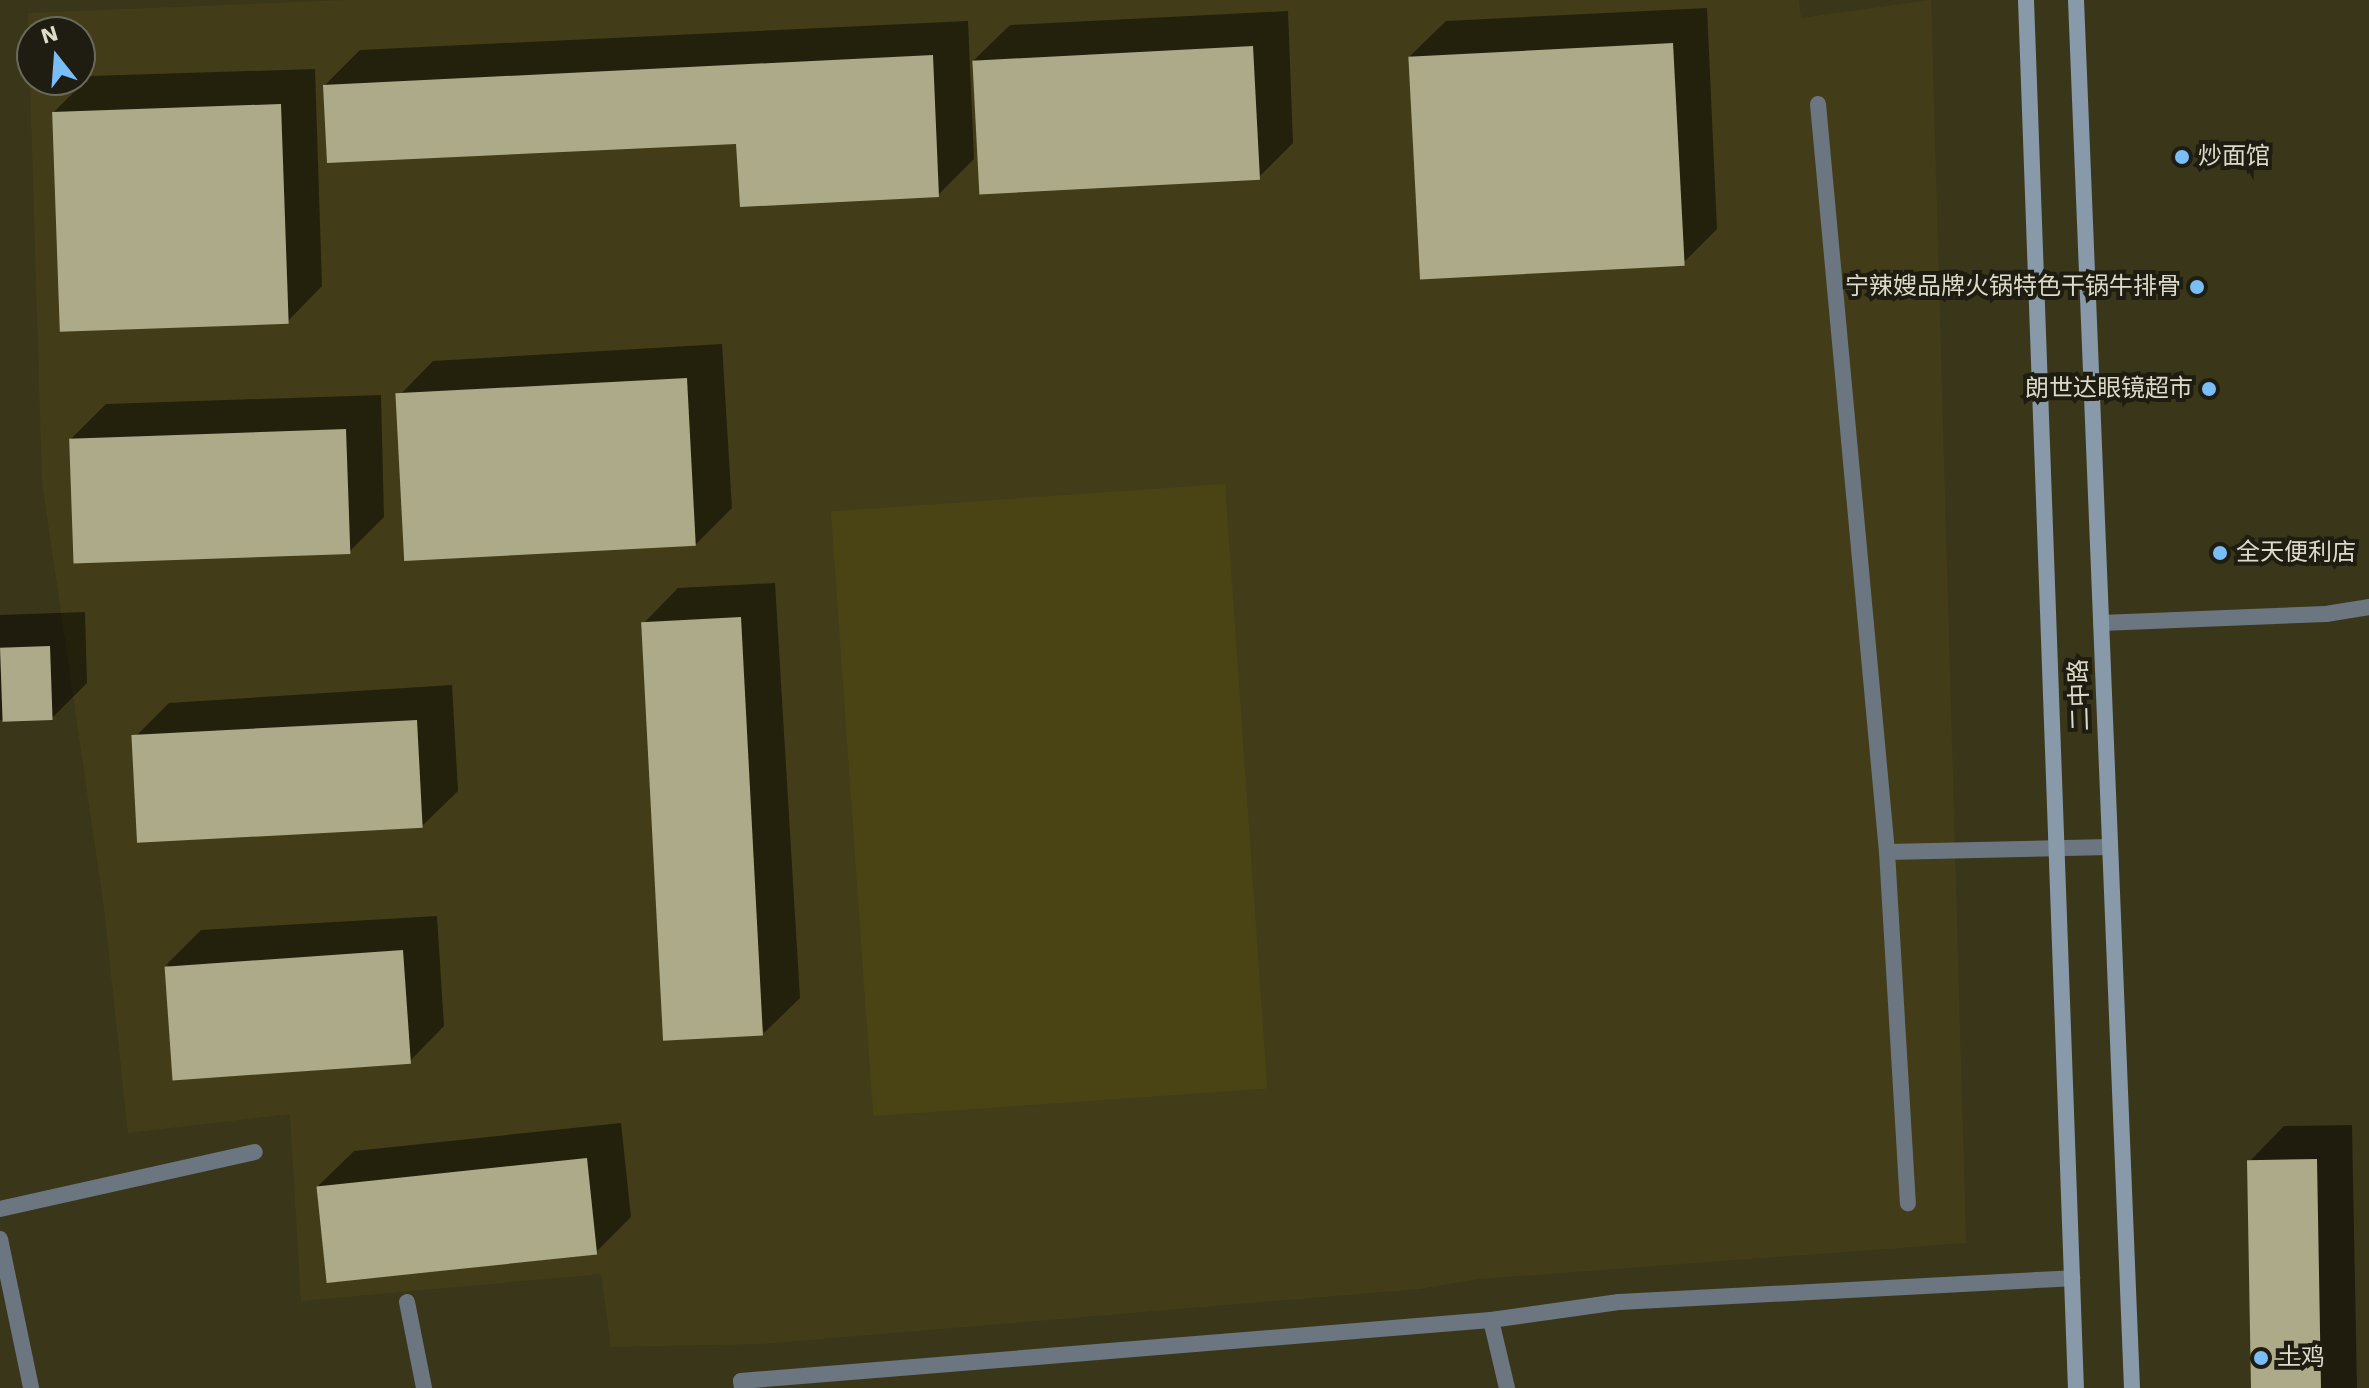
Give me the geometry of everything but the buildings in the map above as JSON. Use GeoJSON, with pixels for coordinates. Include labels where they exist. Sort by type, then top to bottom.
{"type":"FeatureCollection","features":[{"type":"Feature","properties":{"kind":"main road","name":"二中路"},"geometry":{"type":"LineString","coordinates":[[2026,0],[2076,1388]]}},
{"type":"Feature","properties":{"kind":"main road","name":"二中路"},"geometry":{"type":"LineString","coordinates":[[2076,0],[2132,1388]]}},
{"type":"Feature","properties":{"kind":"street"},"geometry":{"type":"LineString","coordinates":[[1818,104],[1887,852],[1908,1203]]}},
{"type":"Feature","properties":{"kind":"street"},"geometry":{"type":"LineString","coordinates":[[2101,623],[2326,614],[2369,607]]}},
{"type":"Feature","properties":{"kind":"street"},"geometry":{"type":"LineString","coordinates":[[1887,852],[2110,847]]}},
{"type":"Feature","properties":{"kind":"street"},"geometry":{"type":"LineString","coordinates":[[0,1209],[255,1152]]}},
{"type":"Feature","properties":{"kind":"street"},"geometry":{"type":"LineString","coordinates":[[0,1239],[31,1388]]}},
{"type":"Feature","properties":{"kind":"street"},"geometry":{"type":"LineString","coordinates":[[742,1388],[741,1381],[1491,1320],[1619,1302],[2072,1278]]}},
{"type":"Feature","properties":{"kind":"street"},"geometry":{"type":"LineString","coordinates":[[407,1302],[424,1388]]}},
{"type":"Feature","properties":{"kind":"street"},"geometry":{"type":"LineString","coordinates":[[1491,1320],[1507,1388]]}},
{"type":"Feature","properties":{"kind":"shaded area"},"geometry":{"type":"Polygon","coordinates":[[[345,0],[1799,0],[1801,18],[1931,0],[1966,1243],[1479,1279],[1420,1289],[761,1344],[611,1347],[601,1274],[301,1301],[290,1114],[128,1133],[104,908],[42,482],[30,96],[96,96],[96,16],[28,16],[28,13],[345,0]]]}},
{"type":"Feature","properties":{"kind":"shaded area"},"geometry":{"type":"Polygon","coordinates":[[[1225,484],[1267,1089],[873,1116],[831,512],[1225,484]]]}},
{"type":"Feature","properties":{"kind":"place","name":"炒面馆"},"geometry":{"type":"Point","coordinates":[2182,157]}},
{"type":"Feature","properties":{"kind":"place","name":"宁辣嫂品牌火锅特色干锅牛排骨"},"geometry":{"type":"Point","coordinates":[2197,287]}},
{"type":"Feature","properties":{"kind":"place","name":"朗世达眼镜超市"},"geometry":{"type":"Point","coordinates":[2209,389]}},
{"type":"Feature","properties":{"kind":"place","name":"全天便利店"},"geometry":{"type":"Point","coordinates":[2220,553]}},
{"type":"Feature","properties":{"kind":"place","name":"土鸡"},"geometry":{"type":"Point","coordinates":[2261,1358]}}]}
